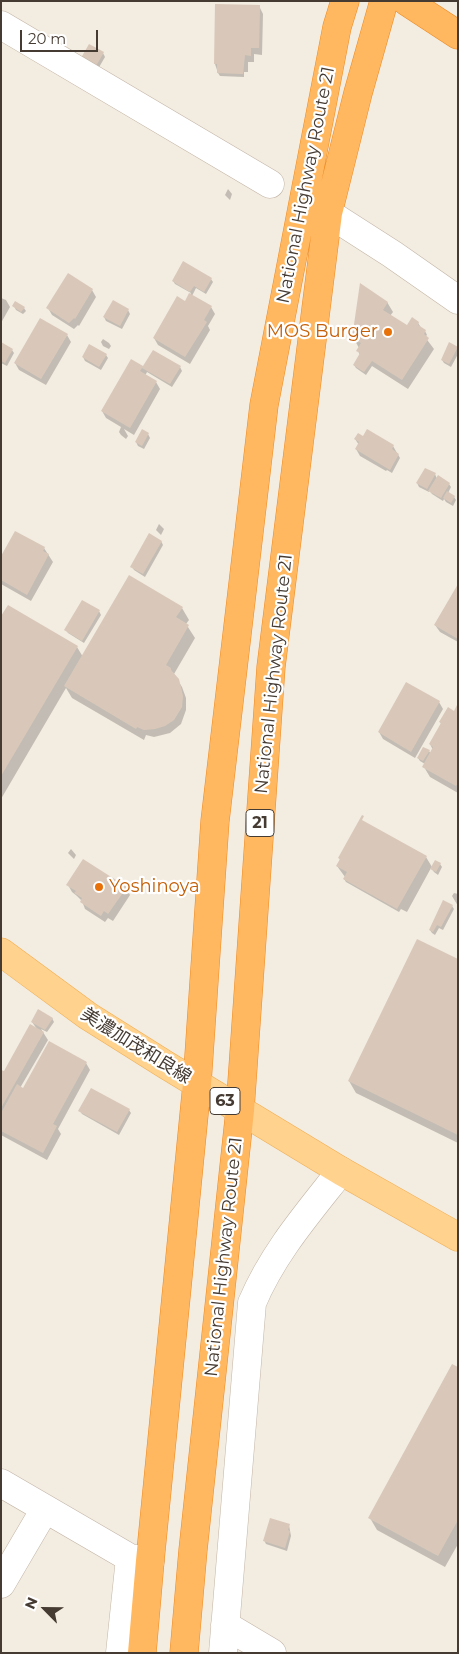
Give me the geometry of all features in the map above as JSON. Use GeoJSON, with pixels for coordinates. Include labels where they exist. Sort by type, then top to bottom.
{"type":"FeatureCollection","features":[{"type":"Feature","properties":{"kind":"highway","name":"National Highway Route 21"},"geometry":{"type":"LineString","coordinates":[[142,1653],[140,1560],[197,1084],[215,821],[264,406],[337,27],[345,1]]}},
{"type":"Feature","properties":{"kind":"highway","name":"National Highway Route 21"},"geometry":{"type":"LineString","coordinates":[[184,1653],[195,1530],[240,1110],[271,667],[328,213],[358,93],[384,1]]}},
{"type":"Feature","properties":{"kind":"highway"},"geometry":{"type":"LineString","coordinates":[[406,1],[458,36]]}},
{"type":"Feature","properties":{"kind":"main road","name":"美濃加茂和良線"},"geometry":{"type":"LineString","coordinates":[[1,952],[88,1016],[341,1171],[458,1238]]}},
{"type":"Feature","properties":{"kind":"street"},"geometry":{"type":"LineString","coordinates":[[1,25],[270,184]]}},
{"type":"Feature","properties":{"kind":"street"},"geometry":{"type":"LineString","coordinates":[[328,213],[392,254],[458,300]]}},
{"type":"Feature","properties":{"kind":"street"},"geometry":{"type":"LineString","coordinates":[[223,1653],[252,1303],[259,1286],[292,1232],[341,1171]]}},
{"type":"Feature","properties":{"kind":"street"},"geometry":{"type":"LineString","coordinates":[[1,1483],[140,1560],[120,1653]]}},
{"type":"Feature","properties":{"kind":"street"},"geometry":{"type":"LineString","coordinates":[[1,1584],[45,1509]]}},
{"type":"Feature","properties":{"kind":"street"},"geometry":{"type":"LineString","coordinates":[[225,1625],[272,1653]]}},
{"type":"Feature","properties":{"kind":"building"},"geometry":{"type":"Polygon","coordinates":[[[215,4],[260,5],[259,48],[251,48],[251,56],[245,55],[243,74],[217,73],[217,64],[214,64],[215,4]]]}},
{"type":"Feature","properties":{"kind":"building"},"geometry":{"type":"Polygon","coordinates":[[[89,44],[104,52],[96,66],[81,58],[89,44]]]}},
{"type":"Feature","properties":{"kind":"building"},"geometry":{"type":"Polygon","coordinates":[[[183,261],[212,278],[204,292],[194,286],[190,292],[172,281],[183,261]]]}},
{"type":"Feature","properties":{"kind":"building"},"geometry":{"type":"Polygon","coordinates":[[[68,273],[93,289],[75,319],[69,323],[46,308],[68,273]]]}},
{"type":"Feature","properties":{"kind":"building"},"geometry":{"type":"Polygon","coordinates":[[[360,283],[388,302],[383,310],[407,325],[412,317],[419,322],[418,325],[426,330],[424,334],[429,338],[402,380],[372,361],[364,372],[353,365],[360,353],[356,351],[361,343],[352,338],[360,283]]]}},
{"type":"Feature","properties":{"kind":"building"},"geometry":{"type":"Polygon","coordinates":[[[189,293],[212,306],[204,320],[207,322],[185,357],[153,338],[177,296],[185,301],[189,293]]]}},
{"type":"Feature","properties":{"kind":"building"},"geometry":{"type":"Polygon","coordinates":[[[113,300],[129,309],[120,326],[103,317],[113,300]]]}},
{"type":"Feature","properties":{"kind":"building"},"geometry":{"type":"Polygon","coordinates":[[[15,301],[25,307],[21,312],[12,306],[15,301]]]}},
{"type":"Feature","properties":{"kind":"building"},"geometry":{"type":"Polygon","coordinates":[[[40,318],[68,334],[41,379],[14,363],[40,318]]]}},
{"type":"Feature","properties":{"kind":"building"},"geometry":{"type":"Polygon","coordinates":[[[1,342],[13,349],[5,363],[1,361],[1,342]]]}},
{"type":"Feature","properties":{"kind":"building"},"geometry":{"type":"Polygon","coordinates":[[[449,342],[458,347],[449,364],[441,360],[449,342]]]}},
{"type":"Feature","properties":{"kind":"building"},"geometry":{"type":"Polygon","coordinates":[[[89,344],[107,354],[99,367],[82,357],[89,344]]]}},
{"type":"Feature","properties":{"kind":"building"},"geometry":{"type":"Polygon","coordinates":[[[153,350],[181,366],[170,384],[142,368],[140,371],[157,381],[130,428],[101,411],[131,359],[143,366],[153,350]]]}},
{"type":"Feature","properties":{"kind":"building"},"geometry":{"type":"Polygon","coordinates":[[[142,429],[149,433],[142,446],[135,442],[142,429]]]}},
{"type":"Feature","properties":{"kind":"building"},"geometry":{"type":"Polygon","coordinates":[[[367,429],[394,445],[392,449],[399,454],[390,470],[355,449],[359,442],[354,439],[358,433],[363,436],[367,429]]]}},
{"type":"Feature","properties":{"kind":"building"},"geometry":{"type":"Polygon","coordinates":[[[425,468],[436,473],[427,489],[416,483],[425,468]]]}},
{"type":"Feature","properties":{"kind":"building"},"geometry":{"type":"Polygon","coordinates":[[[438,475],[450,483],[441,498],[428,491],[438,475]]]}},
{"type":"Feature","properties":{"kind":"building"},"geometry":{"type":"Polygon","coordinates":[[[447,491],[455,496],[451,503],[443,498],[447,491]]]}},
{"type":"Feature","properties":{"kind":"building"},"geometry":{"type":"Polygon","coordinates":[[[15,531],[45,547],[43,551],[49,554],[27,595],[1,580],[1,556],[15,531]]]}},
{"type":"Feature","properties":{"kind":"building"},"geometry":{"type":"Polygon","coordinates":[[[149,533],[162,541],[143,574],[130,567],[149,533]]]}},
{"type":"Feature","properties":{"kind":"building"},"geometry":{"type":"Polygon","coordinates":[[[129,575],[183,607],[176,617],[189,625],[166,665],[171,668],[179,679],[183,696],[182,707],[174,720],[165,726],[155,729],[144,730],[137,727],[136,729],[64,686],[129,575]]]}},
{"type":"Feature","properties":{"kind":"building"},"geometry":{"type":"Polygon","coordinates":[[[458,584],[458,639],[434,625],[458,584]]]}},
{"type":"Feature","properties":{"kind":"building"},"geometry":{"type":"Polygon","coordinates":[[[82,600],[100,610],[82,641],[64,630],[82,600]]]}},
{"type":"Feature","properties":{"kind":"building"},"geometry":{"type":"Polygon","coordinates":[[[8,605],[78,646],[1,776],[1,616],[8,605]]]}},
{"type":"Feature","properties":{"kind":"building"},"geometry":{"type":"Polygon","coordinates":[[[406,682],[440,701],[411,752],[378,732],[406,682]]]}},
{"type":"Feature","properties":{"kind":"building"},"geometry":{"type":"Polygon","coordinates":[[[458,703],[458,783],[456,786],[422,767],[433,747],[429,744],[441,723],[439,722],[448,707],[454,711],[458,703]]]}},
{"type":"Feature","properties":{"kind":"building"},"geometry":{"type":"Polygon","coordinates":[[[423,747],[430,750],[423,761],[417,758],[423,747]]]}},
{"type":"Feature","properties":{"kind":"building"},"geometry":{"type":"Polygon","coordinates":[[[362,815],[364,816],[362,820],[427,856],[397,909],[343,879],[347,872],[336,866],[340,859],[338,858],[362,815]]]}},
{"type":"Feature","properties":{"kind":"building"},"geometry":{"type":"Polygon","coordinates":[[[83,859],[127,887],[108,914],[104,911],[101,916],[80,902],[82,898],[74,893],[76,891],[66,885],[83,859]]]}},
{"type":"Feature","properties":{"kind":"building"},"geometry":{"type":"Polygon","coordinates":[[[435,860],[441,863],[436,872],[430,869],[435,860]]]}},
{"type":"Feature","properties":{"kind":"building"},"geometry":{"type":"Polygon","coordinates":[[[443,900],[453,905],[441,927],[437,925],[433,932],[429,930],[443,900]]]}},
{"type":"Feature","properties":{"kind":"building"},"geometry":{"type":"Polygon","coordinates":[[[417,939],[458,959],[458,1135],[348,1081],[417,939]]]}},
{"type":"Feature","properties":{"kind":"building"},"geometry":{"type":"Polygon","coordinates":[[[38,1009],[53,1018],[45,1030],[31,1022],[38,1009]]]}},
{"type":"Feature","properties":{"kind":"building"},"geometry":{"type":"Polygon","coordinates":[[[30,1024],[44,1032],[1,1108],[1,1070],[4,1071],[30,1024]]]}},
{"type":"Feature","properties":{"kind":"building"},"geometry":{"type":"Polygon","coordinates":[[[49,1041],[87,1062],[53,1124],[57,1126],[43,1153],[1,1131],[1,1113],[17,1084],[23,1088],[49,1041]]]}},
{"type":"Feature","properties":{"kind":"building"},"geometry":{"type":"Polygon","coordinates":[[[91,1088],[130,1109],[117,1132],[78,1111],[91,1088]]]}},
{"type":"Feature","properties":{"kind":"building"},"geometry":{"type":"Polygon","coordinates":[[[452,1364],[458,1367],[458,1520],[438,1556],[368,1518],[452,1364]]]}},
{"type":"Feature","properties":{"kind":"building"},"geometry":{"type":"Polygon","coordinates":[[[270,1518],[290,1524],[285,1548],[263,1541],[270,1518]]]}},
{"type":"Feature","properties":{"kind":"place","name":"MOS Burger"},"geometry":{"type":"Point","coordinates":[388,332]}},
{"type":"Feature","properties":{"kind":"place","name":"Yoshinoya"},"geometry":{"type":"Point","coordinates":[99,887]}}]}
